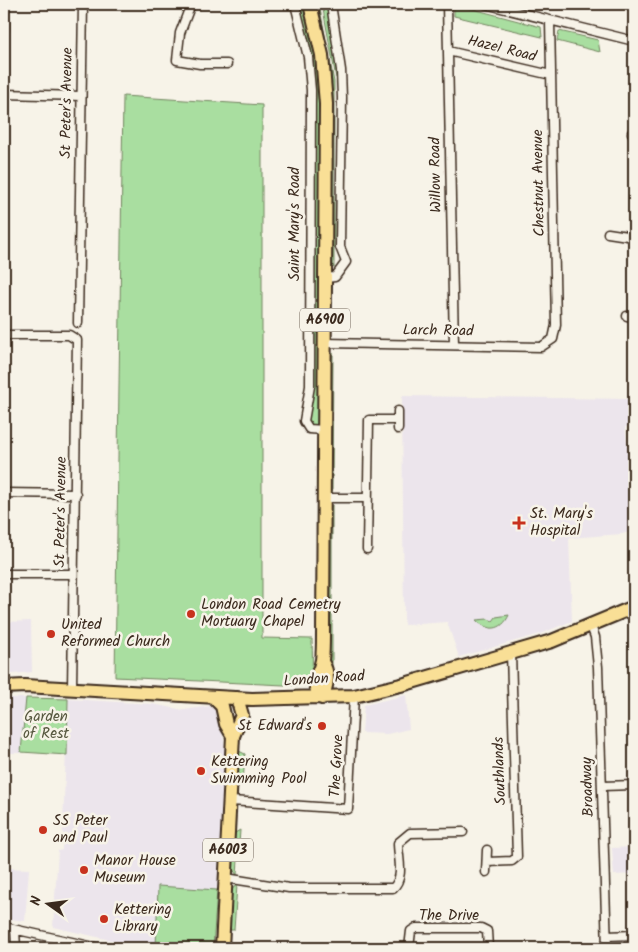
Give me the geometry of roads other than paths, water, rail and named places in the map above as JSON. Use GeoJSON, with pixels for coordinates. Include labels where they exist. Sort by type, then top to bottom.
{"type":"FeatureCollection","features":[{"type":"Feature","properties":{"kind":"main road","name":"Saint Mary's Road"},"geometry":{"type":"LineString","coordinates":[[310,4],[322,55],[325,82],[322,662],[314,685],[322,698]]}},
{"type":"Feature","properties":{"kind":"main road","name":"London Road"},"geometry":{"type":"LineString","coordinates":[[4,687],[72,688],[258,699],[354,696],[405,684],[511,653],[591,626],[634,607]]}},
{"type":"Feature","properties":{"kind":"main road","name":"A6003"},"geometry":{"type":"LineString","coordinates":[[213,697],[222,706],[226,724],[231,734]]}},
{"type":"Feature","properties":{"kind":"main road","name":"A6003"},"geometry":{"type":"LineString","coordinates":[[222,948],[230,801],[231,717],[237,698]]}},
{"type":"Feature","properties":{"kind":"main road"},"geometry":{"type":"LineString","coordinates":[[237,698],[242,715],[258,699]]}},
{"type":"Feature","properties":{"kind":"main road","name":"A6003"},"geometry":{"type":"LineString","coordinates":[[231,734],[242,715]]}},
{"type":"Feature","properties":{"kind":"street"},"geometry":{"type":"LineString","coordinates":[[4,4],[4,30]]}},
{"type":"Feature","properties":{"kind":"street","name":"St Peter's Avenue"},"geometry":{"type":"LineString","coordinates":[[78,323],[83,4]]}},
{"type":"Feature","properties":{"kind":"street"},"geometry":{"type":"LineString","coordinates":[[191,4],[180,32],[177,60],[200,64],[227,64]]}},
{"type":"Feature","properties":{"kind":"street","name":"Saint Mary's Road"},"geometry":{"type":"LineString","coordinates":[[295,4],[308,57],[311,90],[310,386],[304,421],[309,429],[324,430]]}},
{"type":"Feature","properties":{"kind":"street","name":"Saint Mary's Road"},"geometry":{"type":"LineString","coordinates":[[325,278],[335,277],[346,262],[340,246],[341,70],[331,4]]}},
{"type":"Feature","properties":{"kind":"street","name":"Willow Road"},"geometry":{"type":"LineString","coordinates":[[447,4],[454,345]]}},
{"type":"Feature","properties":{"kind":"street"},"geometry":{"type":"LineString","coordinates":[[486,4],[634,41]]}},
{"type":"Feature","properties":{"kind":"street","name":"Chestnut Avenue"},"geometry":{"type":"LineString","coordinates":[[550,21],[556,325],[556,334],[550,343]]}},
{"type":"Feature","properties":{"kind":"street","name":"Hazel Road"},"geometry":{"type":"LineString","coordinates":[[448,51],[551,75]]}},
{"type":"Feature","properties":{"kind":"street"},"geometry":{"type":"LineString","coordinates":[[4,94],[81,96]]}},
{"type":"Feature","properties":{"kind":"street"},"geometry":{"type":"LineString","coordinates":[[608,233],[634,238]]}},
{"type":"Feature","properties":{"kind":"street","name":"St Peter's Avenue"},"geometry":{"type":"LineString","coordinates":[[4,335],[74,336],[77,340],[72,688]]}},
{"type":"Feature","properties":{"kind":"street","name":"Larch Road"},"geometry":{"type":"LineString","coordinates":[[324,343],[541,347],[550,343]]}},
{"type":"Feature","properties":{"kind":"street"},"geometry":{"type":"LineString","coordinates":[[398,412],[398,429]]}},
{"type":"Feature","properties":{"kind":"street"},"geometry":{"type":"LineString","coordinates":[[367,549],[366,498],[369,420],[398,420]]}},
{"type":"Feature","properties":{"kind":"street"},"geometry":{"type":"LineString","coordinates":[[4,493],[76,494]]}},
{"type":"Feature","properties":{"kind":"street"},"geometry":{"type":"LineString","coordinates":[[324,498],[366,498]]}},
{"type":"Feature","properties":{"kind":"street"},"geometry":{"type":"LineString","coordinates":[[4,574],[74,574]]}},
{"type":"Feature","properties":{"kind":"street","name":"Broadway"},"geometry":{"type":"LineString","coordinates":[[591,626],[595,637],[598,667],[607,948]]}},
{"type":"Feature","properties":{"kind":"street","name":"Southlands"},"geometry":{"type":"LineString","coordinates":[[486,862],[512,861],[517,857],[511,653]]}},
{"type":"Feature","properties":{"kind":"street","name":"The Grove"},"geometry":{"type":"LineString","coordinates":[[230,801],[348,809],[354,696]]}},
{"type":"Feature","properties":{"kind":"street"},"geometry":{"type":"LineString","coordinates":[[602,786],[634,785]]}},
{"type":"Feature","properties":{"kind":"street"},"geometry":{"type":"LineString","coordinates":[[226,878],[289,888],[393,888],[398,884],[401,870],[398,843],[406,835],[410,833],[463,832]]}},
{"type":"Feature","properties":{"kind":"street"},"geometry":{"type":"LineString","coordinates":[[486,872],[487,850]]}},
{"type":"Feature","properties":{"kind":"street"},"geometry":{"type":"LineString","coordinates":[[4,927],[99,948]]}},
{"type":"Feature","properties":{"kind":"street","name":"The Drive"},"geometry":{"type":"LineString","coordinates":[[409,948],[410,934],[413,929],[444,928],[485,929],[488,935],[488,948]]}},
{"type":"Feature","properties":{"kind":"street"},"geometry":{"type":"LineString","coordinates":[[15,930],[16,948]]}},
{"type":"Feature","properties":{"kind":"street"},"geometry":{"type":"LineString","coordinates":[[607,936],[634,935]]}},
{"type":"Feature","properties":{"kind":"place","name":"St. Mary's Hospital"},"geometry":{"type":"Point","coordinates":[519,523]}},
{"type":"Feature","properties":{"kind":"place","name":"London Road Cemetry Mortuary Chapel"},"geometry":{"type":"Point","coordinates":[191,614]}},
{"type":"Feature","properties":{"kind":"place","name":"United Reformed Church"},"geometry":{"type":"Point","coordinates":[51,634]}},
{"type":"Feature","properties":{"kind":"place","name":"St Edward's"},"geometry":{"type":"Point","coordinates":[322,726]}},
{"type":"Feature","properties":{"kind":"place","name":"Kettering Swimming Pool"},"geometry":{"type":"Point","coordinates":[201,771]}},
{"type":"Feature","properties":{"kind":"place","name":"SS Peter and Paul"},"geometry":{"type":"Point","coordinates":[43,830]}},
{"type":"Feature","properties":{"kind":"place","name":"Manor House Museum"},"geometry":{"type":"Point","coordinates":[84,870]}},
{"type":"Feature","properties":{"kind":"place","name":"Kettering Library"},"geometry":{"type":"Point","coordinates":[104,919]}},
{"type":"Feature","properties":{"kind":"park label","name":"Garden of Rest"},"geometry":{"type":"Point","coordinates":[46,726]}}]}
